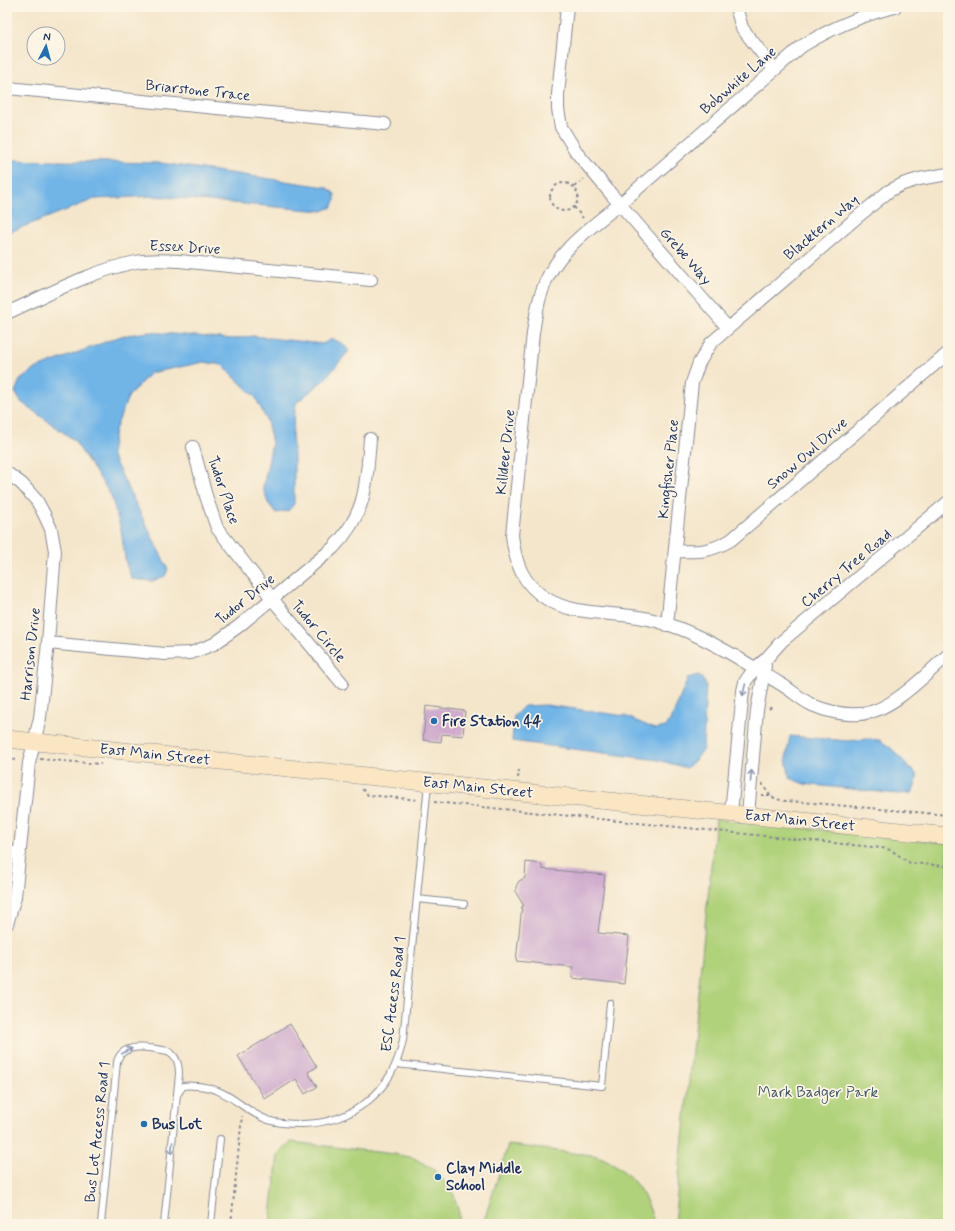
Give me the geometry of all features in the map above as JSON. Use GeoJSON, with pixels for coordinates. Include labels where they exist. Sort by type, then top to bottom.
{"type":"FeatureCollection","features":[{"type":"Feature","properties":{"kind":"main road","name":"East Main Street"},"geometry":{"type":"LineString","coordinates":[[7,740],[948,836]]}},
{"type":"Feature","properties":{"kind":"street","name":"Grebe Way"},"geometry":{"type":"LineString","coordinates":[[567,7],[558,94],[558,109],[561,127],[577,153],[728,328]]}},
{"type":"Feature","properties":{"kind":"street"},"geometry":{"type":"LineString","coordinates":[[736,7],[742,28],[774,69]]}},
{"type":"Feature","properties":{"kind":"street","name":"Bobwhite Lane"},"geometry":{"type":"LineString","coordinates":[[620,204],[802,46],[823,33],[844,23],[895,7]]}},
{"type":"Feature","properties":{"kind":"street","name":"Briarstone Trace"},"geometry":{"type":"LineString","coordinates":[[7,88],[385,124]]}},
{"type":"Feature","properties":{"kind":"street","name":"Blacktern Way"},"geometry":{"type":"LineString","coordinates":[[728,328],[889,191],[919,178],[948,174]]}},
{"type":"Feature","properties":{"kind":"street","name":"Killdeer Drive"},"geometry":{"type":"LineString","coordinates":[[620,204],[588,228],[562,254],[550,271],[537,306],[512,535],[517,563],[524,577],[546,598],[562,606],[639,617],[681,629],[716,645],[811,704],[827,710],[860,714],[886,707],[948,656]]}},
{"type":"Feature","properties":{"kind":"street","name":"Essex Drive"},"geometry":{"type":"LineString","coordinates":[[7,313],[106,270],[143,261],[162,259],[371,280]]}},
{"type":"Feature","properties":{"kind":"street","name":"Kingfisher Place"},"geometry":{"type":"LineString","coordinates":[[668,625],[692,383],[699,363],[711,343],[728,328]]}},
{"type":"Feature","properties":{"kind":"street","name":"Snow Owl Drive"},"geometry":{"type":"LineString","coordinates":[[676,551],[697,552],[721,546],[730,540],[948,353]]}},
{"type":"Feature","properties":{"kind":"street","name":"Tudor Drive"},"geometry":{"type":"LineString","coordinates":[[48,643],[165,654],[191,653],[214,644],[239,626],[333,548],[351,527],[360,510],[366,485],[370,439]]}},
{"type":"Feature","properties":{"kind":"street","name":"Tudor Place"},"geometry":{"type":"LineString","coordinates":[[193,447],[206,496],[217,528],[272,598]]}},
{"type":"Feature","properties":{"kind":"street","name":"Harrison Drive"},"geometry":{"type":"LineString","coordinates":[[7,473],[22,484],[37,501],[54,539],[55,551],[48,643],[40,718],[30,758],[15,897],[7,924]]}},
{"type":"Feature","properties":{"kind":"street","name":"Cherry Tree Road"},"geometry":{"type":"LineString","coordinates":[[740,814],[743,691],[746,682],[758,671],[766,659],[782,642],[948,502]]}},
{"type":"Feature","properties":{"kind":"street","name":"Tudor Circle"},"geometry":{"type":"LineString","coordinates":[[272,598],[342,683]]}},
{"type":"Feature","properties":{"kind":"street"},"geometry":{"type":"LineString","coordinates":[[740,814],[749,794],[757,705],[758,671]]}},
{"type":"Feature","properties":{"kind":"street"},"geometry":{"type":"LineString","coordinates":[[7,852],[20,854]]}},
{"type":"Feature","properties":{"kind":"lane","name":"ESC Access Road 1"},"geometry":{"type":"LineString","coordinates":[[187,1085],[207,1087],[225,1093],[243,1106],[270,1121],[281,1123],[317,1123],[330,1121],[353,1111],[374,1096],[382,1088],[396,1064],[401,1050],[404,1034],[428,782]]}},
{"type":"Feature","properties":{"kind":"lane"},"geometry":{"type":"LineString","coordinates":[[418,899],[464,904]]}},
{"type":"Feature","properties":{"kind":"lane"},"geometry":{"type":"LineString","coordinates":[[396,1064],[602,1086],[610,1003]]}},
{"type":"Feature","properties":{"kind":"lane","name":"Bus Lot Access Road 1"},"geometry":{"type":"LineString","coordinates":[[101,1224],[118,1058],[123,1052],[135,1047],[168,1051],[172,1053],[178,1062],[179,1074],[164,1224]]}},
{"type":"Feature","properties":{"kind":"lane"},"geometry":{"type":"LineString","coordinates":[[179,1074],[183,1083],[187,1085]]}},
{"type":"Feature","properties":{"kind":"lane"},"geometry":{"type":"LineString","coordinates":[[177,1095],[183,1086],[187,1085]]}},
{"type":"Feature","properties":{"kind":"lane"},"geometry":{"type":"LineString","coordinates":[[211,1224],[220,1139]]}},
{"type":"Feature","properties":{"kind":"path"},"geometry":{"type":"LineString","coordinates":[[574,187],[585,178]]}},
{"type":"Feature","properties":{"kind":"path"},"geometry":{"type":"LineString","coordinates":[[567,183],[574,187],[578,195],[578,199],[574,207],[567,211],[559,210],[552,205],[550,197],[553,189],[559,184],[567,183]]}},
{"type":"Feature","properties":{"kind":"path"},"geometry":{"type":"LineString","coordinates":[[574,207],[583,218]]}},
{"type":"Feature","properties":{"kind":"path"},"geometry":{"type":"LineString","coordinates":[[7,759],[16,760]]}},
{"type":"Feature","properties":{"kind":"path"},"geometry":{"type":"LineString","coordinates":[[40,760],[91,763]]}},
{"type":"Feature","properties":{"kind":"path"},"geometry":{"type":"LineString","coordinates":[[518,779],[519,770]]}},
{"type":"Feature","properties":{"kind":"path"},"geometry":{"type":"LineString","coordinates":[[749,794],[770,795],[776,799],[785,801],[948,816]]}},
{"type":"Feature","properties":{"kind":"path"},"geometry":{"type":"LineString","coordinates":[[446,803],[882,848],[891,850],[910,863],[948,866]]}},
{"type":"Feature","properties":{"kind":"path"},"geometry":{"type":"LineString","coordinates":[[231,1224],[243,1106]]}},
{"type":"Feature","properties":{"kind":"green space","name":"Mark Badger Park"},"geometry":{"type":"Polygon","coordinates":[[[716,819],[948,843],[948,1224],[674,1224],[716,819]]]}},
{"type":"Feature","properties":{"kind":"green space"},"geometry":{"type":"Polygon","coordinates":[[[291,1142],[394,1154],[414,1158],[434,1170],[454,1195],[459,1213],[459,1224],[270,1224],[278,1154],[291,1142]]]}},
{"type":"Feature","properties":{"kind":"green space"},"geometry":{"type":"Polygon","coordinates":[[[508,1145],[594,1155],[610,1162],[620,1168],[636,1184],[647,1203],[654,1224],[483,1224],[508,1145]]]}},
{"type":"Feature","properties":{"kind":"water"},"geometry":{"type":"Polygon","coordinates":[[[7,160],[161,163],[326,187],[335,194],[335,201],[332,207],[322,211],[154,196],[95,199],[7,233],[7,160]]]}},
{"type":"Feature","properties":{"kind":"water"},"geometry":{"type":"Polygon","coordinates":[[[148,332],[233,339],[253,336],[322,344],[333,339],[343,344],[349,351],[325,379],[296,403],[292,436],[294,458],[294,504],[288,511],[276,513],[268,503],[263,488],[272,443],[267,421],[256,398],[222,365],[204,362],[150,373],[128,397],[115,430],[111,454],[168,569],[165,576],[152,581],[132,579],[126,564],[121,530],[111,495],[74,440],[21,402],[15,392],[20,380],[37,368],[121,336],[148,332]]]}},
{"type":"Feature","properties":{"kind":"water"},"geometry":{"type":"Polygon","coordinates":[[[699,675],[706,684],[703,749],[698,757],[687,768],[658,760],[512,741],[514,716],[524,706],[546,705],[625,716],[655,729],[666,727],[674,713],[688,678],[699,675]]]}},
{"type":"Feature","properties":{"kind":"water"},"geometry":{"type":"Polygon","coordinates":[[[790,736],[848,741],[868,739],[879,740],[891,748],[917,775],[916,784],[912,793],[898,794],[804,784],[790,778],[786,759],[790,736]]]}},
{"type":"Feature","properties":{"kind":"building"},"geometry":{"type":"Polygon","coordinates":[[[426,706],[465,711],[463,736],[442,734],[441,742],[423,740],[426,706]]]}},
{"type":"Feature","properties":{"kind":"building"},"geometry":{"type":"Polygon","coordinates":[[[526,862],[542,864],[542,869],[605,875],[598,933],[629,936],[624,984],[572,978],[573,967],[516,961],[522,906],[524,906],[516,893],[516,887],[519,881],[525,878],[526,862]]]}},
{"type":"Feature","properties":{"kind":"building"},"geometry":{"type":"Polygon","coordinates":[[[290,1024],[317,1067],[308,1072],[317,1087],[305,1094],[296,1079],[265,1099],[238,1056],[290,1024]]]}},
{"type":"Feature","properties":{"kind":"place","name":"Fire Station 44"},"geometry":{"type":"Point","coordinates":[434,721]}},
{"type":"Feature","properties":{"kind":"place","name":"Bus Lot"},"geometry":{"type":"Point","coordinates":[144,1124]}},
{"type":"Feature","properties":{"kind":"place","name":"Clay Middle School"},"geometry":{"type":"Point","coordinates":[438,1177]}}]}
